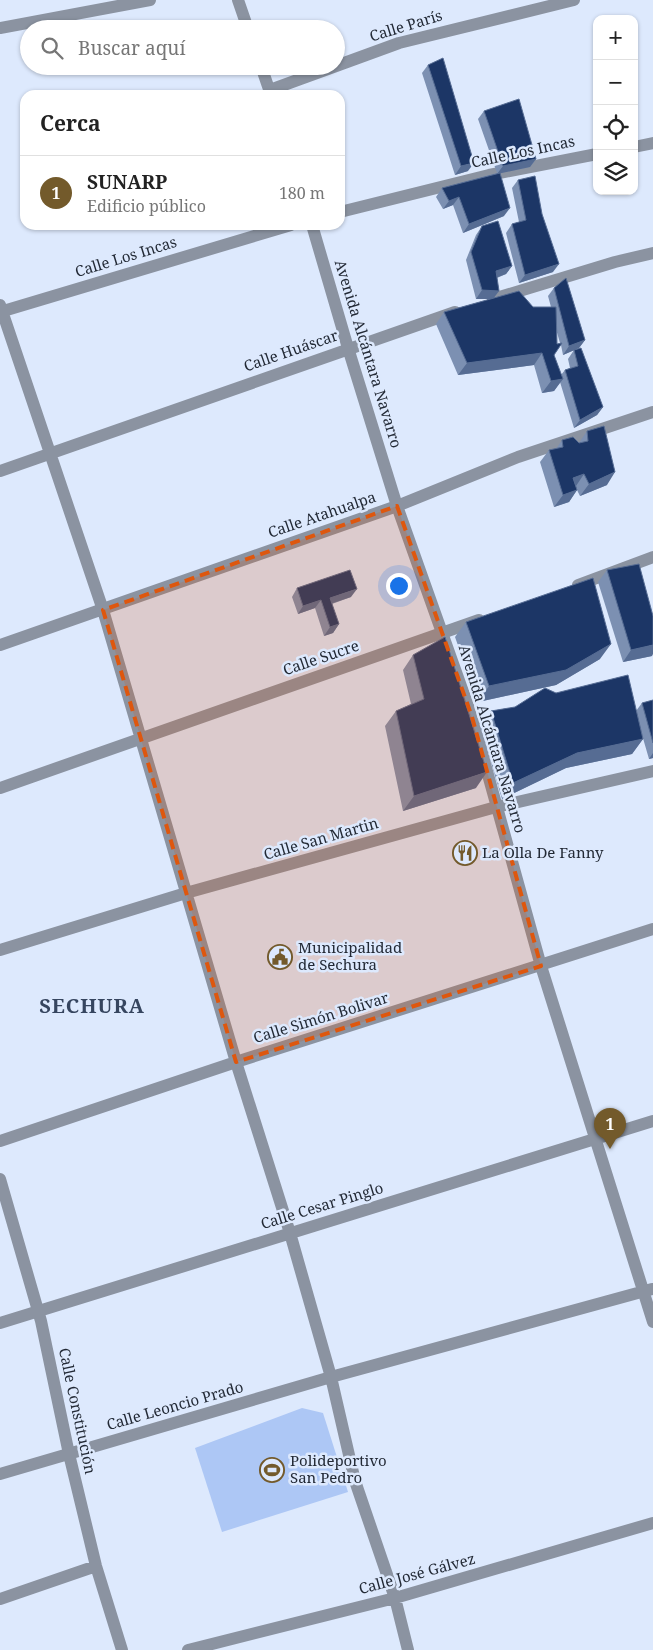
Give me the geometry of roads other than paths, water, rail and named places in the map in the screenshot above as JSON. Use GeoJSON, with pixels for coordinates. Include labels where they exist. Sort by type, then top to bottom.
{"type":"FeatureCollection","features":[{"type":"Feature","properties":{"kind":"street"},"geometry":{"type":"LineString","coordinates":[[43,20],[150,0]]}},
{"type":"Feature","properties":{"kind":"street"},"geometry":{"type":"LineString","coordinates":[[238,0],[245,20]]}},
{"type":"Feature","properties":{"kind":"street","name":"Calle París"},"geometry":{"type":"LineString","coordinates":[[345,63],[399,43],[574,0]]}},
{"type":"Feature","properties":{"kind":"street"},"geometry":{"type":"LineString","coordinates":[[0,28],[20,24]]}},
{"type":"Feature","properties":{"kind":"street"},"geometry":{"type":"LineString","coordinates":[[264,75],[269,90]]}},
{"type":"Feature","properties":{"kind":"street","name":"Calle París"},"geometry":{"type":"LineString","coordinates":[[277,90],[314,75]]}},
{"type":"Feature","properties":{"kind":"street"},"geometry":{"type":"LineString","coordinates":[[638,145],[653,143]]}},
{"type":"Feature","properties":{"kind":"street","name":"Calle Los Incas"},"geometry":{"type":"LineString","coordinates":[[345,211],[489,175],[593,155]]}},
{"type":"Feature","properties":{"kind":"street","name":"Calle Los Incas"},"geometry":{"type":"LineString","coordinates":[[1,310],[274,230]]}},
{"type":"Feature","properties":{"kind":"street","name":"Avenida Alcántara Navarro"},"geometry":{"type":"LineString","coordinates":[[313,230],[348,348],[398,506],[472,717],[541,966],[649,1289],[653,1322]]}},
{"type":"Feature","properties":{"kind":"street"},"geometry":{"type":"LineString","coordinates":[[484,302],[615,262],[653,253]]}},
{"type":"Feature","properties":{"kind":"street","name":"Calle Huáscar"},"geometry":{"type":"LineString","coordinates":[[0,471],[466,308]]}},
{"type":"Feature","properties":{"kind":"street"},"geometry":{"type":"LineString","coordinates":[[1,310],[103,610],[236,1062],[290,1233],[331,1377],[356,1481],[395,1598],[408,1650]]}},
{"type":"Feature","properties":{"kind":"street","name":"Calle Atahualpa"},"geometry":{"type":"LineString","coordinates":[[0,645],[398,506],[518,457],[653,412]]}},
{"type":"Feature","properties":{"kind":"street"},"geometry":{"type":"LineString","coordinates":[[562,590],[653,557]]}},
{"type":"Feature","properties":{"kind":"street","name":"Calle Sucre"},"geometry":{"type":"LineString","coordinates":[[0,788],[489,617]]}},
{"type":"Feature","properties":{"kind":"street","name":"Calle San Martin"},"geometry":{"type":"LineString","coordinates":[[0,950],[186,894],[496,807],[653,771]]}},
{"type":"Feature","properties":{"kind":"street","name":"Calle Simón Bolivar"},"geometry":{"type":"LineString","coordinates":[[0,1141],[236,1062],[653,929]]}},
{"type":"Feature","properties":{"kind":"street","name":"Calle Cesar Pinglo"},"geometry":{"type":"LineString","coordinates":[[0,1323],[653,1121]]}},
{"type":"Feature","properties":{"kind":"street","name":"Calle Constitución"},"geometry":{"type":"LineString","coordinates":[[0,1179],[38,1311],[96,1566],[122,1650]]}},
{"type":"Feature","properties":{"kind":"street","name":"Calle Leoncio Prado"},"geometry":{"type":"LineString","coordinates":[[0,1474],[331,1377],[649,1289]]}},
{"type":"Feature","properties":{"kind":"street","name":"Calle José Gálvez"},"geometry":{"type":"LineString","coordinates":[[188,1650],[395,1598],[653,1524]]}},
{"type":"Feature","properties":{"kind":"street"},"geometry":{"type":"LineString","coordinates":[[0,1599],[96,1566]]}},
{"type":"Feature","properties":{"kind":"place","name":"La Olla De Fanny"},"geometry":{"type":"Point","coordinates":[465,853]}},
{"type":"Feature","properties":{"kind":"place","name":"Municipalidad de Sechura"},"geometry":{"type":"Point","coordinates":[280,957]}},
{"type":"Feature","properties":{"kind":"place","name":"SUNARP"},"geometry":{"type":"Point","coordinates":[610,1149]}},
{"type":"Feature","properties":{"kind":"place","name":"Polideportivo San Pedro"},"geometry":{"type":"Point","coordinates":[272,1470]}},
{"type":"Feature","properties":{"kind":"district","name":"SECHURA"},"geometry":{"type":"Point","coordinates":[92,1006]}}]}
